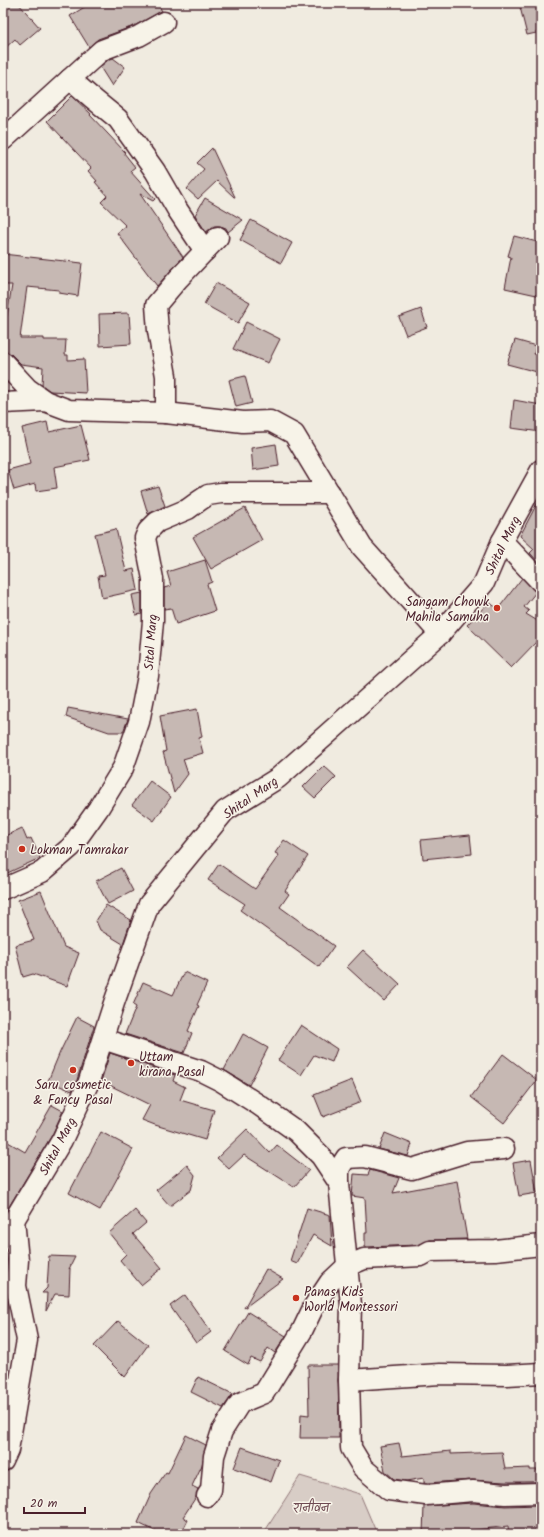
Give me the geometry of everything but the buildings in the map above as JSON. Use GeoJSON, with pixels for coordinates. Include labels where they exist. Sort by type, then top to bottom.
{"type":"FeatureCollection","features":[{"type":"Feature","properties":{"kind":"street"},"geometry":{"type":"LineString","coordinates":[[3,140],[102,50],[139,36],[164,22]]}},
{"type":"Feature","properties":{"kind":"street"},"geometry":{"type":"LineString","coordinates":[[70,79],[118,119],[156,171],[177,209],[205,251]]}},
{"type":"Feature","properties":{"kind":"street"},"geometry":{"type":"LineString","coordinates":[[166,413],[166,376],[158,332],[156,305],[218,237]]}},
{"type":"Feature","properties":{"kind":"street"},"geometry":{"type":"LineString","coordinates":[[3,362],[28,389],[45,402],[69,410],[166,413],[243,422],[270,421],[294,434],[362,546],[440,634]]}},
{"type":"Feature","properties":{"kind":"street"},"geometry":{"type":"LineString","coordinates":[[3,403],[45,402]]}},
{"type":"Feature","properties":{"kind":"street","name":"Shital Marg"},"geometry":{"type":"LineString","coordinates":[[9,1217],[62,1140],[88,1084],[114,1003],[149,904],[225,811],[278,778],[440,634],[484,583],[502,541],[541,470]]}},
{"type":"Feature","properties":{"kind":"street","name":"Sital Marg"},"geometry":{"type":"LineString","coordinates":[[3,889],[42,872],[72,847],[98,809],[123,768],[139,722],[148,676],[153,621],[153,586],[146,538],[148,530],[157,522],[188,509],[208,495],[221,493],[330,493]]}},
{"type":"Feature","properties":{"kind":"street"},"geometry":{"type":"LineString","coordinates":[[502,541],[541,582]]}},
{"type":"Feature","properties":{"kind":"street"},"geometry":{"type":"LineString","coordinates":[[103,1039],[201,1072],[227,1085],[296,1131],[321,1156],[339,1183]]}},
{"type":"Feature","properties":{"kind":"street"},"geometry":{"type":"LineString","coordinates":[[504,1149],[467,1152],[412,1169],[364,1157],[346,1158],[339,1169],[339,1183],[351,1305],[349,1380],[350,1448],[363,1468],[389,1490],[426,1495],[473,1491],[505,1494],[541,1493]]}},
{"type":"Feature","properties":{"kind":"street"},"geometry":{"type":"LineString","coordinates":[[3,1461],[8,1450],[27,1340],[16,1286],[18,1260],[9,1217]]}},
{"type":"Feature","properties":{"kind":"street"},"geometry":{"type":"LineString","coordinates":[[207,1496],[211,1490],[214,1456],[222,1431],[240,1403],[264,1393],[302,1331],[314,1306],[330,1282],[347,1266],[364,1259],[422,1256],[430,1251],[495,1250],[541,1245]]}},
{"type":"Feature","properties":{"kind":"street"},"geometry":{"type":"LineString","coordinates":[[349,1380],[440,1374],[507,1375],[541,1373]]}},
{"type":"Feature","properties":{"kind":"green space","name":"रानीवन"},"geometry":{"type":"Polygon","coordinates":[[[300,1476],[360,1494],[377,1534],[266,1534],[265,1531],[300,1476]]]}},
{"type":"Feature","properties":{"kind":"place","name":"Sangam Chowk Mahila Samuha"},"geometry":{"type":"Point","coordinates":[497,608]}},
{"type":"Feature","properties":{"kind":"place","name":"Lokman Tamrakar"},"geometry":{"type":"Point","coordinates":[22,849]}},
{"type":"Feature","properties":{"kind":"place","name":"Uttam kirana Pasal"},"geometry":{"type":"Point","coordinates":[131,1063]}},
{"type":"Feature","properties":{"kind":"place","name":"Saru cosmetic & Fancy Pasal"},"geometry":{"type":"Point","coordinates":[73,1070]}},
{"type":"Feature","properties":{"kind":"place","name":"Panas Kids World Montessori"},"geometry":{"type":"Point","coordinates":[296,1298]}}]}
